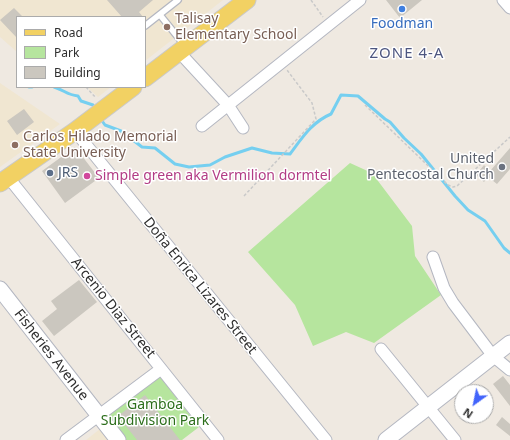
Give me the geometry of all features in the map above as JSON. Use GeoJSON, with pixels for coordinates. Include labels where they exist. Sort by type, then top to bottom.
{"type":"FeatureCollection","features":[{"type":"Feature","properties":{"kind":"main road"},"geometry":{"type":"LineString","coordinates":[[146,77],[248,0]]}},
{"type":"Feature","properties":{"kind":"main road"},"geometry":{"type":"LineString","coordinates":[[4,180],[75,131],[132,88]]}},
{"type":"Feature","properties":{"kind":"street"},"geometry":{"type":"LineString","coordinates":[[202,126],[360,0]]}},
{"type":"Feature","properties":{"kind":"street"},"geometry":{"type":"LineString","coordinates":[[503,0],[510,8]]}},
{"type":"Feature","properties":{"kind":"street"},"geometry":{"type":"LineString","coordinates":[[183,49],[228,105],[243,128]]}},
{"type":"Feature","properties":{"kind":"street","name":"Doña Enrica Lizares Street"},"geometry":{"type":"LineString","coordinates":[[75,131],[326,440]]}},
{"type":"Feature","properties":{"kind":"street","name":"Arcenio Diaz Street"},"geometry":{"type":"LineString","coordinates":[[4,180],[162,369],[218,440]]}},
{"type":"Feature","properties":{"kind":"street"},"geometry":{"type":"LineString","coordinates":[[433,256],[448,296],[493,356],[510,370]]}},
{"type":"Feature","properties":{"kind":"street","name":"Fisheries Avenue"},"geometry":{"type":"LineString","coordinates":[[0,289],[118,440]]}},
{"type":"Feature","properties":{"kind":"street"},"geometry":{"type":"LineString","coordinates":[[386,440],[510,343]]}},
{"type":"Feature","properties":{"kind":"street"},"geometry":{"type":"LineString","coordinates":[[381,349],[455,440]]}},
{"type":"Feature","properties":{"kind":"street"},"geometry":{"type":"LineString","coordinates":[[66,440],[162,369]]}},
{"type":"Feature","properties":{"kind":"lane"},"geometry":{"type":"LineString","coordinates":[[146,25],[178,0]]}},
{"type":"Feature","properties":{"kind":"lane"},"geometry":{"type":"LineString","coordinates":[[160,15],[183,49]]}},
{"type":"Feature","properties":{"kind":"path"},"geometry":{"type":"LineString","coordinates":[[311,0],[328,25]]}},
{"type":"Feature","properties":{"kind":"path"},"geometry":{"type":"LineString","coordinates":[[244,196],[316,119],[312,103],[281,62]]}},
{"type":"Feature","properties":{"kind":"path"},"geometry":{"type":"LineString","coordinates":[[87,88],[100,102]]}},
{"type":"Feature","properties":{"kind":"path"},"geometry":{"type":"LineString","coordinates":[[365,105],[444,181],[453,187],[457,186],[510,138]]}},
{"type":"Feature","properties":{"kind":"shaded area","name":"Talisay Elementary School"},"geometry":{"type":"Polygon","coordinates":[[[0,0],[223,0],[146,60],[146,16],[16,16],[16,51],[0,37],[0,0]]]}},
{"type":"Feature","properties":{"kind":"shaded area","name":"Carlos Hilado Memorial State University"},"geometry":{"type":"Polygon","coordinates":[[[0,83],[60,124],[0,167],[0,83]]]}},
{"type":"Feature","properties":{"kind":"shaded area"},"geometry":{"type":"Polygon","coordinates":[[[88,88],[110,88],[98,97],[88,88]]]}},
{"type":"Feature","properties":{"kind":"shaded area"},"geometry":{"type":"Polygon","coordinates":[[[100,429],[109,440],[86,440],[100,429]]]}},
{"type":"Feature","properties":{"kind":"green space"},"geometry":{"type":"Polygon","coordinates":[[[350,163],[372,173],[412,226],[415,256],[441,295],[374,343],[346,332],[313,346],[295,305],[248,252],[350,163]]]}},
{"type":"Feature","properties":{"kind":"green space","name":"Gamboa Subdivision Park"},"geometry":{"type":"Polygon","coordinates":[[[160,376],[199,427],[182,440],[124,440],[106,417],[160,376]]]}},
{"type":"Feature","properties":{"kind":"building"},"geometry":{"type":"Polygon","coordinates":[[[107,0],[153,0],[139,12],[142,16],[121,16],[107,0]]]}},
{"type":"Feature","properties":{"kind":"building","name":"Foodman"},"geometry":{"type":"Polygon","coordinates":[[[386,0],[422,0],[400,18],[386,0]]]}},
{"type":"Feature","properties":{"kind":"building"},"geometry":{"type":"Polygon","coordinates":[[[14,8],[22,16],[16,16],[16,37],[0,20],[14,8]]]}},
{"type":"Feature","properties":{"kind":"building"},"geometry":{"type":"Polygon","coordinates":[[[24,109],[34,122],[17,135],[7,121],[24,109]]]}},
{"type":"Feature","properties":{"kind":"building"},"geometry":{"type":"Polygon","coordinates":[[[75,147],[99,178],[65,203],[42,171],[75,147]]]}},
{"type":"Feature","properties":{"kind":"building","name":"United Pentecostal Church"},"geometry":{"type":"Polygon","coordinates":[[[510,148],[510,169],[497,184],[488,177],[484,182],[476,175],[484,165],[490,171],[510,148]]]}},
{"type":"Feature","properties":{"kind":"building"},"geometry":{"type":"Polygon","coordinates":[[[79,280],[97,302],[54,336],[42,321],[57,309],[51,301],[79,280]]]}},
{"type":"Feature","properties":{"kind":"building"},"geometry":{"type":"Polygon","coordinates":[[[503,376],[510,385],[510,406],[494,384],[503,376]]]}},
{"type":"Feature","properties":{"kind":"building"},"geometry":{"type":"Polygon","coordinates":[[[145,395],[180,440],[137,440],[118,416],[145,395]]]}},
{"type":"Feature","properties":{"kind":"building"},"geometry":{"type":"Polygon","coordinates":[[[502,417],[510,424],[510,436],[496,425],[502,417]]]}},
{"type":"Feature","properties":{"kind":"waterway"},"geometry":{"type":"LineString","coordinates":[[56,88],[71,95],[78,96],[81,101],[93,105],[94,108]]}},
{"type":"Feature","properties":{"kind":"waterway"},"geometry":{"type":"LineString","coordinates":[[100,118],[105,125],[121,131],[142,147],[155,148],[175,164],[189,167],[210,165],[225,157],[252,148],[272,153],[290,154],[303,136],[318,121],[331,114],[341,95],[358,96],[390,122],[421,154],[468,210],[485,221],[504,248],[510,253]]}},
{"type":"Feature","properties":{"kind":"place","name":"Foodman"},"geometry":{"type":"Point","coordinates":[402,9]}},
{"type":"Feature","properties":{"kind":"place","name":"Talisay Elementary School"},"geometry":{"type":"Point","coordinates":[167,27]}},
{"type":"Feature","properties":{"kind":"place","name":"Carlos Hilado Memorial State University"},"geometry":{"type":"Point","coordinates":[15,145]}},
{"type":"Feature","properties":{"kind":"place","name":"United Pentecostal Church"},"geometry":{"type":"Point","coordinates":[502,167]}},
{"type":"Feature","properties":{"kind":"place","name":"JRS"},"geometry":{"type":"Point","coordinates":[50,173]}},
{"type":"Feature","properties":{"kind":"place","name":"Simple green aka Vermilion dormtel"},"geometry":{"type":"Point","coordinates":[87,176]}},
{"type":"Feature","properties":{"kind":"district","name":"ZONE 4-A"},"geometry":{"type":"Point","coordinates":[407,54]}}]}
